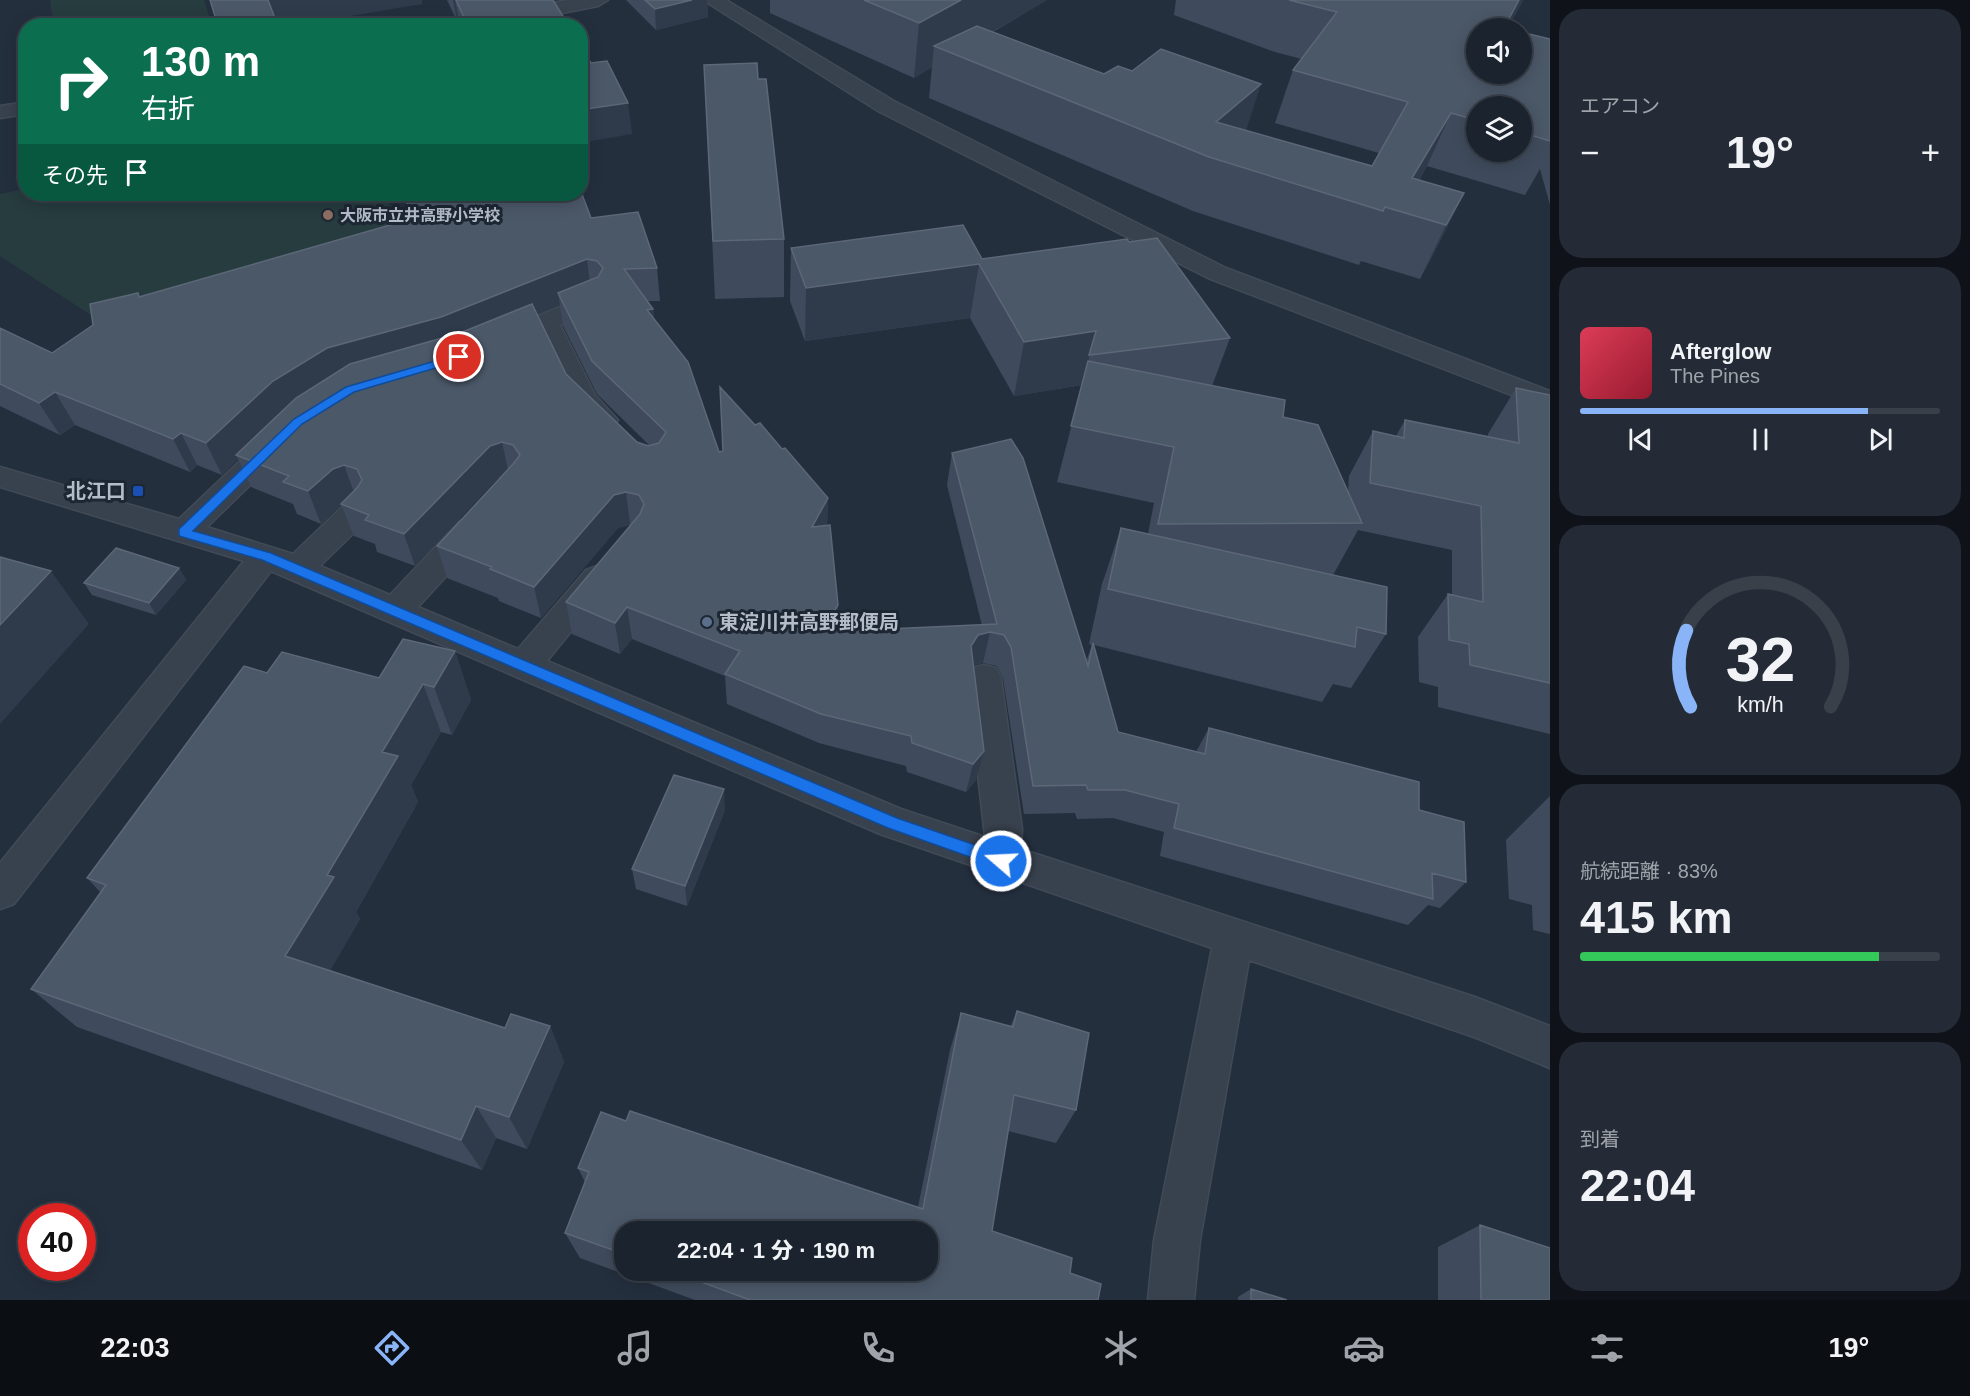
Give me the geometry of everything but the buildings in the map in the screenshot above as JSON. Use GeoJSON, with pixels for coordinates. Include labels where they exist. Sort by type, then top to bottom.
{"type":"FeatureCollection","features":[{"type":"Feature","properties":{"kind":"street"},"geometry":{"type":"LineString","coordinates":[[504,18],[598,0]]}},
{"type":"Feature","properties":{"kind":"street"},"geometry":{"type":"LineString","coordinates":[[713,0],[886,106],[1217,273],[1550,401]]}},
{"type":"Feature","properties":{"kind":"street"},"geometry":{"type":"LineString","coordinates":[[0,112],[18,109]]}},
{"type":"Feature","properties":{"kind":"street"},"geometry":{"type":"LineString","coordinates":[[480,349],[592,302]]}},
{"type":"Feature","properties":{"kind":"street"},"geometry":{"type":"LineString","coordinates":[[546,322],[570,367],[583,399],[621,436]]}},
{"type":"Feature","properties":{"kind":"street"},"geometry":{"type":"LineString","coordinates":[[184,532],[298,422]]}},
{"type":"Feature","properties":{"kind":"street"},"geometry":{"type":"LineString","coordinates":[[0,477],[282,562],[893,823],[1001,861],[1475,1017],[1550,1047]]}},
{"type":"Feature","properties":{"kind":"street"},"geometry":{"type":"LineString","coordinates":[[0,892],[282,562],[357,511]]}},
{"type":"Feature","properties":{"kind":"street"},"geometry":{"type":"LineString","coordinates":[[395,611],[487,512]]}},
{"type":"Feature","properties":{"kind":"street"},"geometry":{"type":"LineString","coordinates":[[523,666],[615,556]]}},
{"type":"Feature","properties":{"kind":"street"},"geometry":{"type":"LineString","coordinates":[[984,678],[1004,829],[1001,861]]}},
{"type":"Feature","properties":{"kind":"street"},"geometry":{"type":"LineString","coordinates":[[1171,1300],[1177,1240],[1234,937]]}},
{"type":"Feature","properties":{"kind":"green space"},"geometry":{"type":"Polygon","coordinates":[[[50,0],[204,0],[210,18],[52,18],[50,0]]]}},
{"type":"Feature","properties":{"kind":"green space"},"geometry":{"type":"Polygon","coordinates":[[[18,190],[18,201],[389,201],[398,240],[97,319],[0,256],[0,194],[18,190]]]}},
{"type":"Feature","properties":{"kind":"place","name":"大阪市立井高野小学校"},"geometry":{"type":"Point","coordinates":[328,215]}},
{"type":"Feature","properties":{"kind":"place","name":"北江口"},"geometry":{"type":"Point","coordinates":[138,491]}},
{"type":"Feature","properties":{"kind":"place","name":"東淀川井高野郵便局"},"geometry":{"type":"Point","coordinates":[707,622]}},
{"type":"Feature","properties":{"kind":"route"},"geometry":{"type":"LineString","coordinates":[[459,357],[350,389],[298,422],[184,532],[266,556],[893,823],[1001,861]]}}]}
